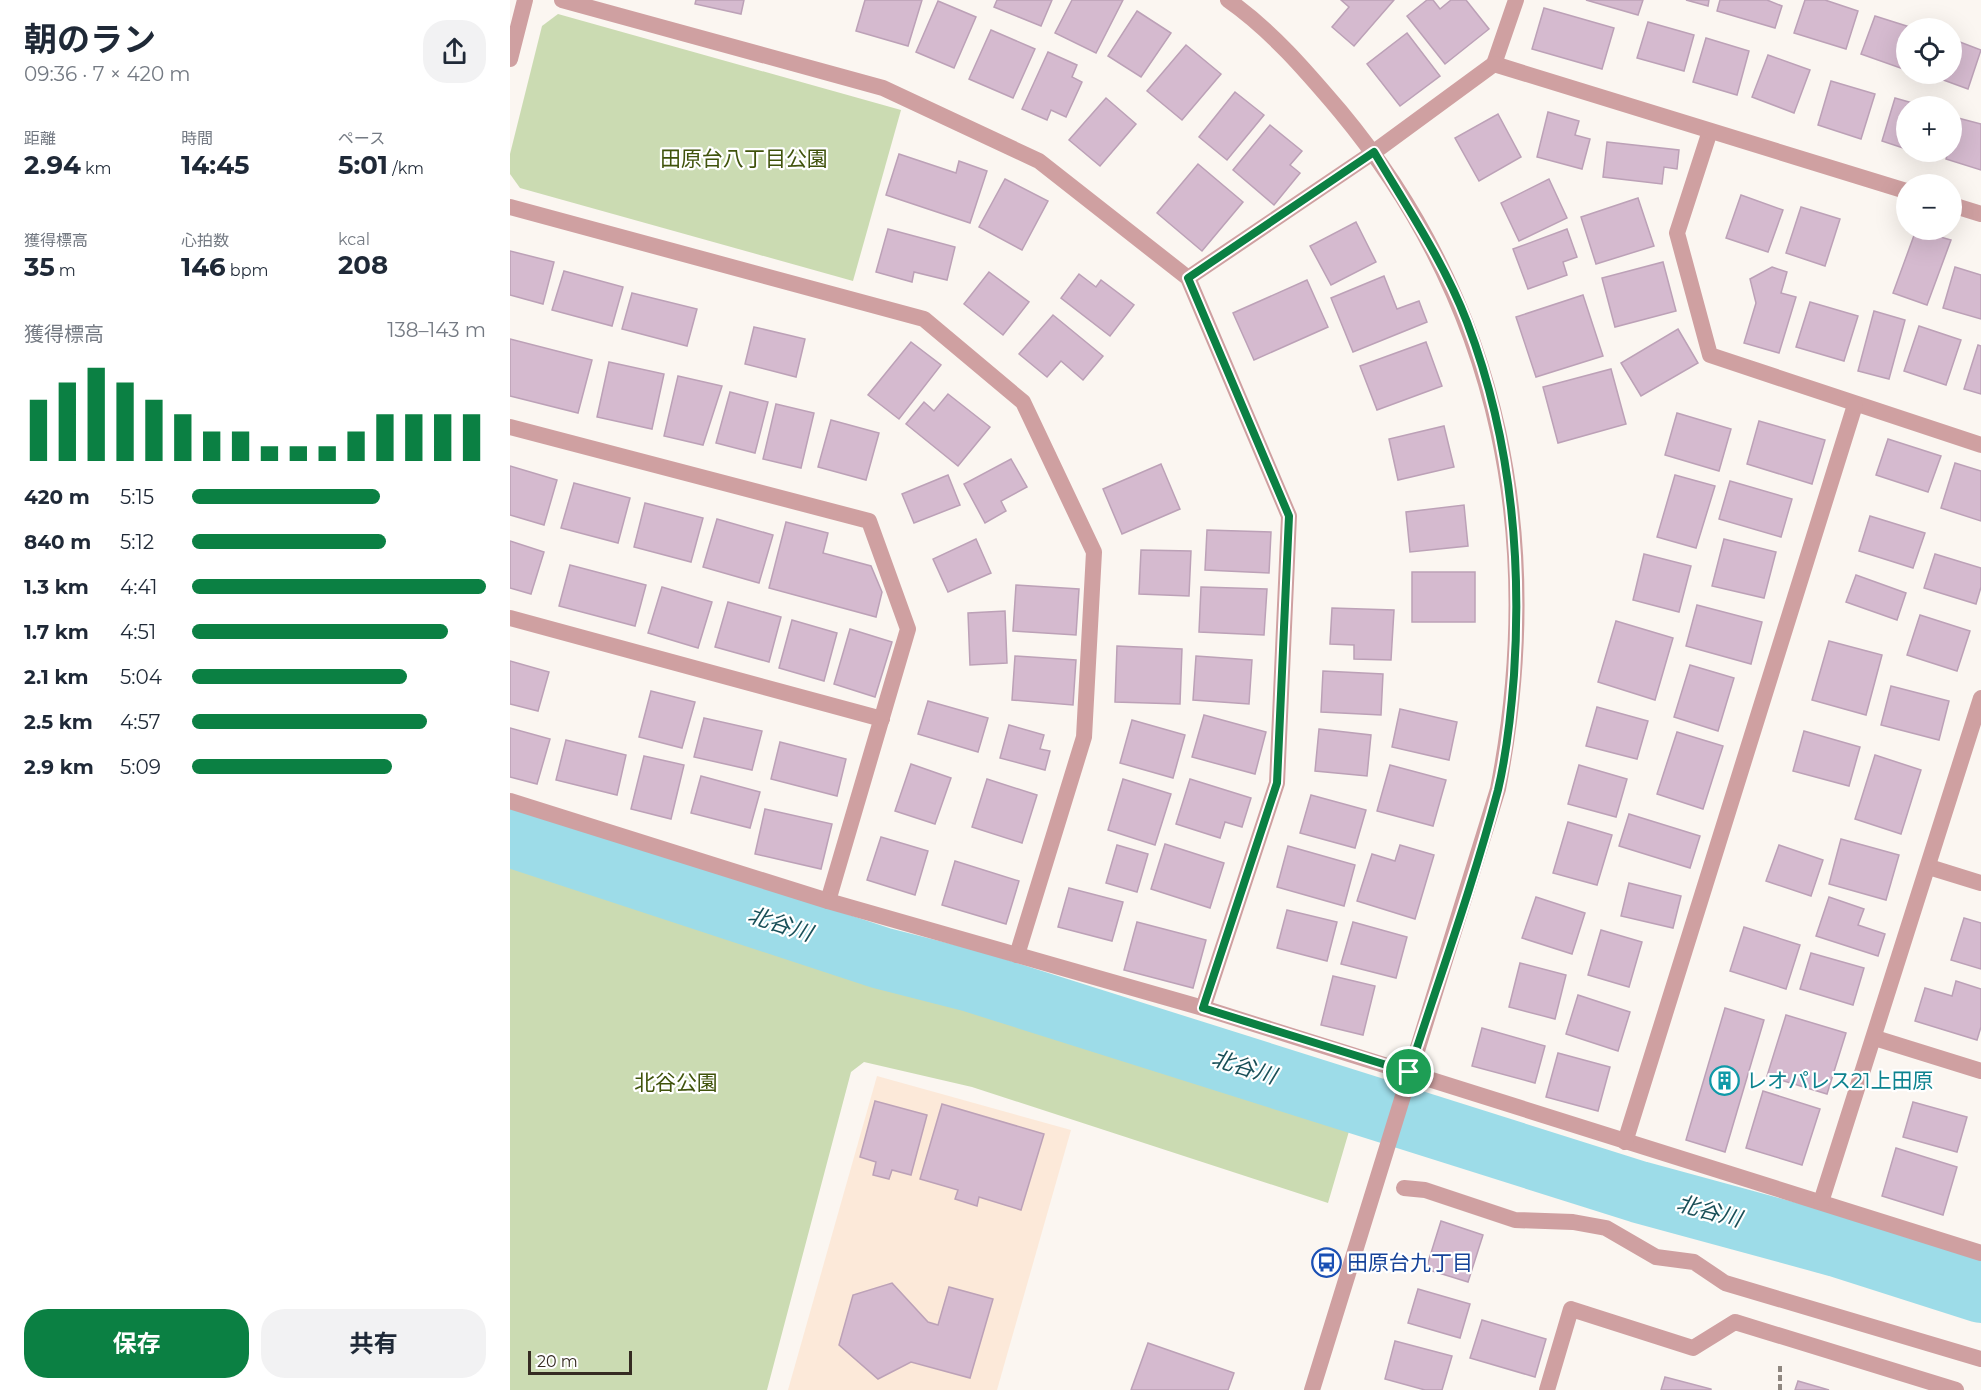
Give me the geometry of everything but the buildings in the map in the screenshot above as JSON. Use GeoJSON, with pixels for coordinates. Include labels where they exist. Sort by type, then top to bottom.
{"type":"FeatureCollection","features":[{"type":"Feature","properties":{"kind":"street"},"geometry":{"type":"LineString","coordinates":[[510,59],[525,0]]}},
{"type":"Feature","properties":{"kind":"street"},"geometry":{"type":"LineString","coordinates":[[561,0],[883,88],[1039,161],[1188,278],[1289,516],[1277,783],[1203,1008]]}},
{"type":"Feature","properties":{"kind":"street"},"geometry":{"type":"LineString","coordinates":[[1227,0],[1251,16],[1305,70],[1374,152],[1428,243],[1467,322],[1497,425],[1511,490],[1517,555],[1517,628],[1511,717],[1498,789],[1312,1390]]}},
{"type":"Feature","properties":{"kind":"street"},"geometry":{"type":"LineString","coordinates":[[1188,278],[1374,152],[1494,64],[1516,0]]}},
{"type":"Feature","properties":{"kind":"street"},"geometry":{"type":"LineString","coordinates":[[1494,64],[1896,188]]}},
{"type":"Feature","properties":{"kind":"street"},"geometry":{"type":"LineString","coordinates":[[1710,131],[1677,233],[1710,355],[1981,445]]}},
{"type":"Feature","properties":{"kind":"street"},"geometry":{"type":"LineString","coordinates":[[510,207],[924,319],[1023,402],[1094,552],[1084,737],[1017,955]]}},
{"type":"Feature","properties":{"kind":"street"},"geometry":{"type":"LineString","coordinates":[[1962,208],[1981,214]]}},
{"type":"Feature","properties":{"kind":"street"},"geometry":{"type":"LineString","coordinates":[[1625,1142],[1855,405]]}},
{"type":"Feature","properties":{"kind":"street"},"geometry":{"type":"LineString","coordinates":[[510,427],[869,521],[908,629],[828,901]]}},
{"type":"Feature","properties":{"kind":"street"},"geometry":{"type":"LineString","coordinates":[[510,618],[882,719]]}},
{"type":"Feature","properties":{"kind":"street"},"geometry":{"type":"LineString","coordinates":[[1821,1202],[1875,1038],[1981,698]]}},
{"type":"Feature","properties":{"kind":"street"},"geometry":{"type":"LineString","coordinates":[[510,801],[828,901],[1203,1008],[1981,1253]]}},
{"type":"Feature","properties":{"kind":"street"},"geometry":{"type":"LineString","coordinates":[[1929,867],[1981,882]]}},
{"type":"Feature","properties":{"kind":"street"},"geometry":{"type":"LineString","coordinates":[[1875,1038],[1981,1071]]}},
{"type":"Feature","properties":{"kind":"street"},"geometry":{"type":"LineString","coordinates":[[1404,1188],[1425,1190],[1515,1220],[1573,1222],[1606,1228],[1656,1257],[1694,1262],[1725,1283],[1981,1359]]}},
{"type":"Feature","properties":{"kind":"street"},"geometry":{"type":"LineString","coordinates":[[1548,1390],[1571,1308],[1693,1348],[1735,1322],[1956,1390]]}},
{"type":"Feature","properties":{"kind":"shaded area"},"geometry":{"type":"Polygon","coordinates":[[[877,1076],[1071,1130],[997,1390],[788,1390],[877,1076]]]}},
{"type":"Feature","properties":{"kind":"green space","name":"田原台八丁目公園"},"geometry":{"type":"Polygon","coordinates":[[[558,14],[901,110],[853,281],[520,188],[510,174],[510,154],[542,26],[558,14]]]}},
{"type":"Feature","properties":{"kind":"green space","name":"北谷公園"},"geometry":{"type":"Polygon","coordinates":[[[510,856],[874,971],[993,1012],[1173,1063],[1352,1121],[1328,1203],[972,1087],[864,1062],[851,1072],[767,1390],[510,1390],[510,856]]]}},
{"type":"Feature","properties":{"kind":"waterway","name":"北谷川"},"geometry":{"type":"LineString","coordinates":[[510,836],[881,958],[971,981],[1639,1192],[1837,1246],[1981,1292]]}},
{"type":"Feature","properties":{"kind":"place","name":"レオパレス21上田原"},"geometry":{"type":"Point","coordinates":[1725,1080]}},
{"type":"Feature","properties":{"kind":"place","name":"田原台九丁目"},"geometry":{"type":"Point","coordinates":[1326,1262]}},
{"type":"Feature","properties":{"kind":"route"},"geometry":{"type":"LineString","coordinates":[[1374,152],[1428,243],[1467,322],[1495,415],[1511,490],[1517,555],[1517,628],[1510,728],[1498,789],[1409,1072],[1203,1008],[1277,783],[1289,516],[1188,278],[1374,152]]}}]}
